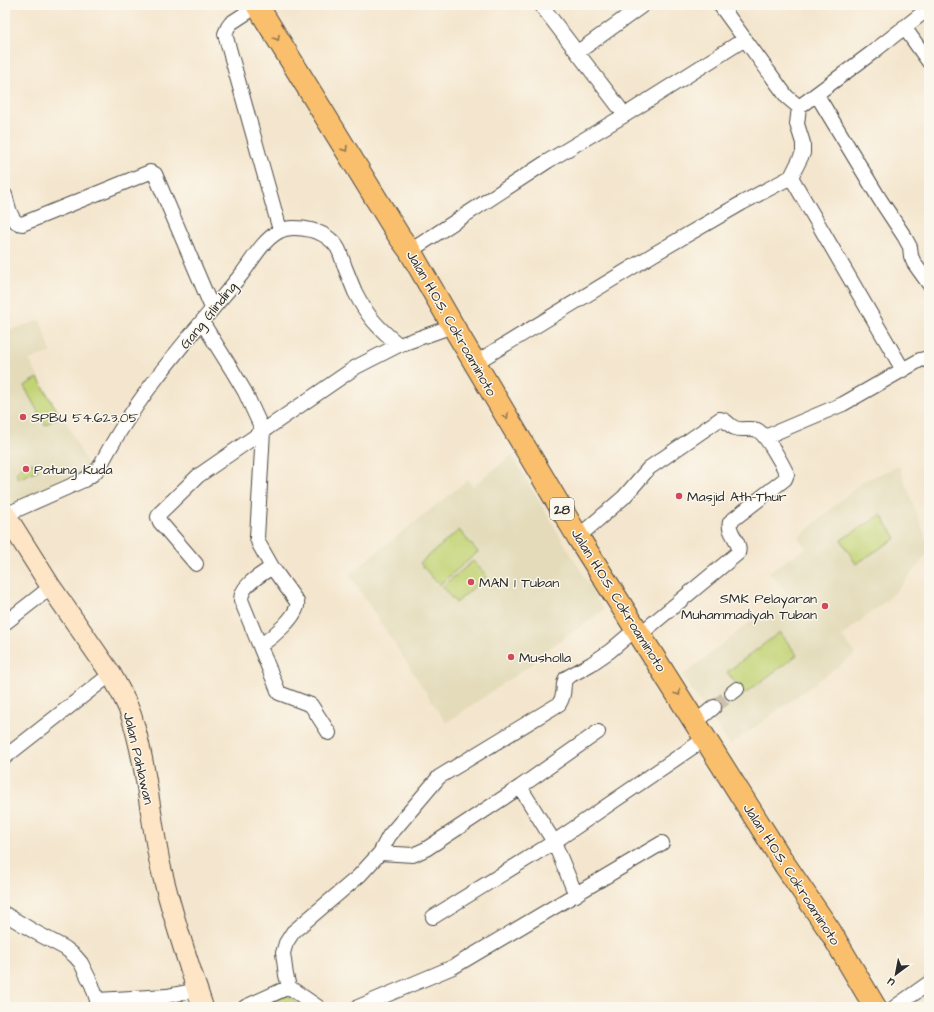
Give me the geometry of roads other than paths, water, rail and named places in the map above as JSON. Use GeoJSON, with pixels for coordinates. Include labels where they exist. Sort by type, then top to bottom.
{"type":"FeatureCollection","features":[{"type":"Feature","properties":{"kind":"highway","name":"Jalan H.O.S. Cokroaminoto"},"geometry":{"type":"LineString","coordinates":[[257,6],[399,236],[410,251],[578,537],[785,865],[830,931],[875,1007]]}},
{"type":"Feature","properties":{"kind":"main road","name":"Jalan Pahlawan"},"geometry":{"type":"LineString","coordinates":[[5,515],[51,587],[111,674],[126,701],[134,725],[165,886],[200,999]]}},
{"type":"Feature","properties":{"kind":"street"},"geometry":{"type":"LineString","coordinates":[[541,5],[625,114]]}},
{"type":"Feature","properties":{"kind":"street"},"geometry":{"type":"LineString","coordinates":[[578,52],[643,5]]}},
{"type":"Feature","properties":{"kind":"street"},"geometry":{"type":"LineString","coordinates":[[720,5],[787,97],[799,107]]}},
{"type":"Feature","properties":{"kind":"street"},"geometry":{"type":"LineString","coordinates":[[257,6],[231,24],[225,34],[280,230],[295,228],[307,229],[327,236],[342,255],[345,269],[364,309],[373,322],[399,345]]}},
{"type":"Feature","properties":{"kind":"street"},"geometry":{"type":"LineString","coordinates":[[476,363],[654,254],[791,177],[802,153],[803,143],[797,124],[799,107],[929,8]]}},
{"type":"Feature","properties":{"kind":"street"},"geometry":{"type":"LineString","coordinates":[[904,27],[929,62]]}},
{"type":"Feature","properties":{"kind":"street"},"geometry":{"type":"LineString","coordinates":[[410,251],[548,161],[745,39]]}},
{"type":"Feature","properties":{"kind":"street"},"geometry":{"type":"LineString","coordinates":[[816,95],[904,236],[910,247],[911,256],[929,284]]}},
{"type":"Feature","properties":{"kind":"street"},"geometry":{"type":"LineString","coordinates":[[5,195],[13,220],[22,224],[153,172],[212,308]]}},
{"type":"Feature","properties":{"kind":"street"},"geometry":{"type":"LineString","coordinates":[[791,177],[903,370]]}},
{"type":"Feature","properties":{"kind":"street","name":"Gang Glinding"},"geometry":{"type":"LineString","coordinates":[[5,515],[77,484],[93,474],[99,468],[133,410],[151,385],[268,240],[280,230]]}},
{"type":"Feature","properties":{"kind":"street"},"geometry":{"type":"LineString","coordinates":[[202,322],[245,392],[263,431],[257,538],[272,567],[297,602],[298,606],[287,622],[260,646]]}},
{"type":"Feature","properties":{"kind":"street"},"geometry":{"type":"LineString","coordinates":[[196,564],[160,522],[158,517],[160,513],[198,476],[356,367],[399,345],[453,326]]}},
{"type":"Feature","properties":{"kind":"street"},"geometry":{"type":"LineString","coordinates":[[765,437],[843,404],[920,360],[924,359],[929,361]]}},
{"type":"Feature","properties":{"kind":"street"},"geometry":{"type":"LineString","coordinates":[[318,1007],[289,986],[283,953],[286,943],[293,932],[359,876],[380,853],[389,836],[439,777],[559,704],[563,698],[563,682],[566,678],[591,664],[638,632],[738,553],[739,547],[730,528],[730,522],[785,479],[787,474],[765,437],[755,429],[737,429],[720,419],[661,458],[649,468],[624,497],[578,537]]}},
{"type":"Feature","properties":{"kind":"street"},"geometry":{"type":"LineString","coordinates":[[272,567],[245,587],[241,600],[279,693],[311,705],[329,733]]}},
{"type":"Feature","properties":{"kind":"street"},"geometry":{"type":"LineString","coordinates":[[5,623],[51,587]]}},
{"type":"Feature","properties":{"kind":"street"},"geometry":{"type":"LineString","coordinates":[[7,753],[111,674]]}},
{"type":"Feature","properties":{"kind":"street"},"geometry":{"type":"LineString","coordinates":[[433,917],[554,842],[701,730],[714,707]]}},
{"type":"Feature","properties":{"kind":"street"},"geometry":{"type":"LineString","coordinates":[[380,853],[412,855],[426,849],[520,787],[598,732]]}},
{"type":"Feature","properties":{"kind":"street"},"geometry":{"type":"LineString","coordinates":[[520,787],[554,842],[576,895]]}},
{"type":"Feature","properties":{"kind":"street"},"geometry":{"type":"LineString","coordinates":[[358,1007],[454,967],[662,843]]}},
{"type":"Feature","properties":{"kind":"street"},"geometry":{"type":"LineString","coordinates":[[5,914],[65,948],[75,956],[81,963],[92,985],[97,1004],[168,996],[200,999]]}},
{"type":"Feature","properties":{"kind":"street"},"geometry":{"type":"LineString","coordinates":[[895,1007],[929,983]]}},
{"type":"Feature","properties":{"kind":"street"},"geometry":{"type":"LineString","coordinates":[[245,1007],[289,986]]}},
{"type":"Feature","properties":{"kind":"tunnel"},"geometry":{"type":"LineString","coordinates":[[714,707],[732,693]]}},
{"type":"Feature","properties":{"kind":"place","name":"SPBU 54.623.05"},"geometry":{"type":"Point","coordinates":[23,417]}},
{"type":"Feature","properties":{"kind":"place","name":"Patung Kuda"},"geometry":{"type":"Point","coordinates":[26,469]}},
{"type":"Feature","properties":{"kind":"place","name":"Masjid Ath-Thur"},"geometry":{"type":"Point","coordinates":[679,496]}},
{"type":"Feature","properties":{"kind":"place","name":"MAN 1 Tuban"},"geometry":{"type":"Point","coordinates":[471,582]}},
{"type":"Feature","properties":{"kind":"place","name":"SMK Pelayaran Muhammadiyah Tuban"},"geometry":{"type":"Point","coordinates":[825,606]}},
{"type":"Feature","properties":{"kind":"place","name":"Musholla"},"geometry":{"type":"Point","coordinates":[511,657]}}]}
